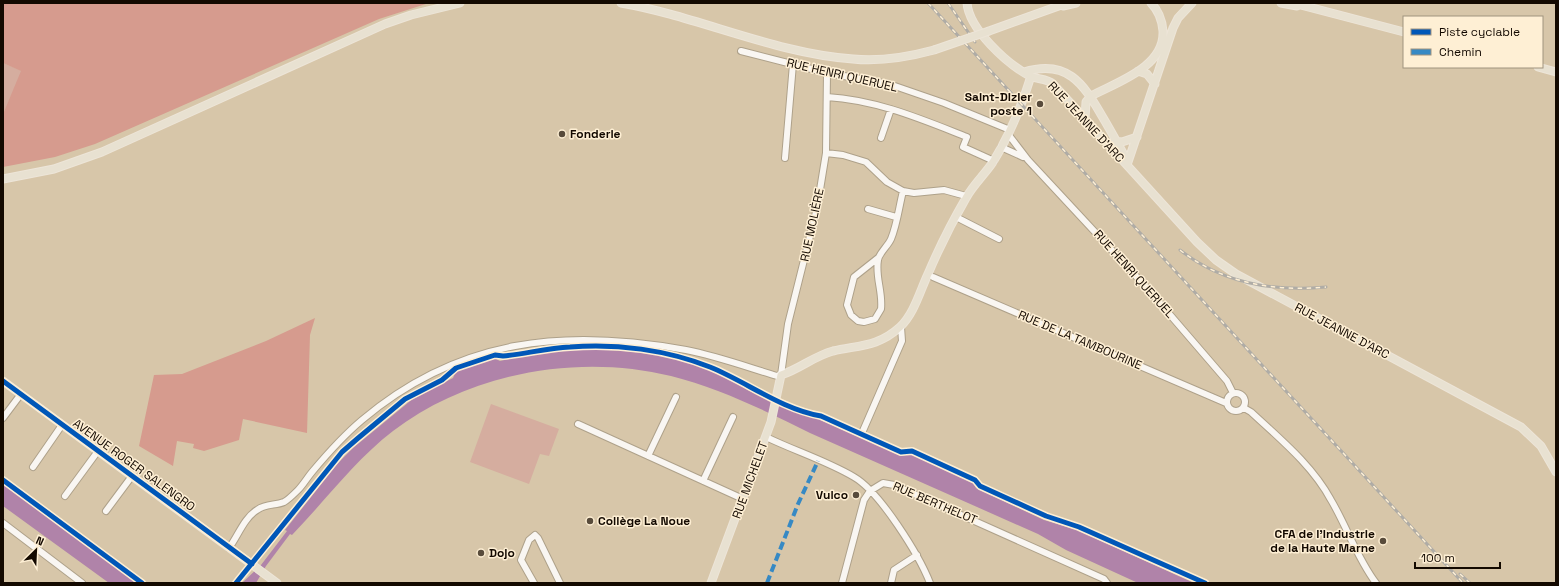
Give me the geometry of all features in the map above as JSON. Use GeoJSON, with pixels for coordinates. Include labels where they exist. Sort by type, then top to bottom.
{"type":"FeatureCollection","features":[{"type":"Feature","properties":{"kind":"main road"},"geometry":{"type":"LineString","coordinates":[[3,179],[54,168],[102,152],[385,24],[411,15],[460,3]]}},
{"type":"Feature","properties":{"kind":"main road"},"geometry":{"type":"LineString","coordinates":[[621,3],[790,48],[838,58],[885,59],[904,57],[934,50],[989,31],[1057,3]]}},
{"type":"Feature","properties":{"kind":"main road"},"geometry":{"type":"LineString","coordinates":[[781,375],[797,370],[814,359],[833,352],[870,345],[901,327],[913,308],[928,273],[966,196],[994,161],[1009,132],[1028,74],[1006,58],[979,32],[969,17],[967,3]]}},
{"type":"Feature","properties":{"kind":"main road"},"geometry":{"type":"LineString","coordinates":[[1023,18],[1067,3]]}},
{"type":"Feature","properties":{"kind":"main road"},"geometry":{"type":"LineString","coordinates":[[1045,11],[1076,3]]}},
{"type":"Feature","properties":{"kind":"main road"},"geometry":{"type":"LineString","coordinates":[[1085,119],[1086,102],[1091,96],[1138,71],[1153,58],[1162,41],[1161,18],[1151,3]]}},
{"type":"Feature","properties":{"kind":"main road"},"geometry":{"type":"LineString","coordinates":[[1128,162],[1178,18],[1192,3]]}},
{"type":"Feature","properties":{"kind":"main road"},"geometry":{"type":"LineString","coordinates":[[1281,3],[1344,16]]}},
{"type":"Feature","properties":{"kind":"main road"},"geometry":{"type":"LineString","coordinates":[[1294,3],[1403,32]]}},
{"type":"Feature","properties":{"kind":"main road"},"geometry":{"type":"LineString","coordinates":[[1297,3],[1312,8]]}},
{"type":"Feature","properties":{"kind":"main road"},"geometry":{"type":"LineString","coordinates":[[1542,68],[1556,72]]}},
{"type":"Feature","properties":{"kind":"main road","name":"RUE JEANNE D'ARC"},"geometry":{"type":"LineString","coordinates":[[1028,74],[1042,69],[1066,73],[1079,81],[1091,96],[1136,175]]}},
{"type":"Feature","properties":{"kind":"main road"},"geometry":{"type":"LineString","coordinates":[[1138,71],[1147,74],[1155,84]]}},
{"type":"Feature","properties":{"kind":"main road","name":"RUE JEANNE D'ARC"},"geometry":{"type":"LineString","coordinates":[[1028,74],[1050,81],[1197,242],[1226,267],[1522,427],[1541,446],[1556,472]]}},
{"type":"Feature","properties":{"kind":"main road"},"geometry":{"type":"LineString","coordinates":[[1099,135],[1117,142],[1137,137]]}},
{"type":"Feature","properties":{"kind":"main road","name":"RUE MICHELET"},"geometry":{"type":"LineString","coordinates":[[711,583],[766,437],[778,395],[781,375]]}},
{"type":"Feature","properties":{"kind":"main road","name":"AVENUE ROGER SALENGRO"},"geometry":{"type":"LineString","coordinates":[[3,381],[277,583]]}},
{"type":"Feature","properties":{"kind":"street","name":"RUE HENRI QUERUEL"},"geometry":{"type":"LineString","coordinates":[[741,51],[827,73],[889,84],[944,103],[1009,132],[1028,160],[1147,288],[1227,381],[1233,393]]}},
{"type":"Feature","properties":{"kind":"street"},"geometry":{"type":"LineString","coordinates":[[785,158],[793,64]]}},
{"type":"Feature","properties":{"kind":"street","name":"RUE MOLIÈRE"},"geometry":{"type":"LineString","coordinates":[[781,375],[788,324],[815,216],[826,153],[827,73]]}},
{"type":"Feature","properties":{"kind":"street"},"geometry":{"type":"LineString","coordinates":[[827,98],[849,99],[891,109],[967,137],[963,147],[994,161]]}},
{"type":"Feature","properties":{"kind":"street"},"geometry":{"type":"LineString","coordinates":[[881,138],[891,109]]}},
{"type":"Feature","properties":{"kind":"street","name":"RUE HENRI QUERUEL"},"geometry":{"type":"LineString","coordinates":[[1001,147],[1028,160]]}},
{"type":"Feature","properties":{"kind":"street"},"geometry":{"type":"LineString","coordinates":[[826,153],[843,155],[866,162],[887,182],[903,192],[914,193],[944,190],[966,196]]}},
{"type":"Feature","properties":{"kind":"street"},"geometry":{"type":"LineString","coordinates":[[878,258],[876,276],[881,309],[875,319],[870,321],[858,321],[851,315],[847,305],[854,277],[878,258],[890,241],[903,192]]}},
{"type":"Feature","properties":{"kind":"street"},"geometry":{"type":"LineString","coordinates":[[868,209],[896,217]]}},
{"type":"Feature","properties":{"kind":"street"},"geometry":{"type":"LineString","coordinates":[[956,217],[999,239]]}},
{"type":"Feature","properties":{"kind":"street","name":"RUE DE LA TAMBOURINE"},"geometry":{"type":"LineString","coordinates":[[933,277],[1226,403]]}},
{"type":"Feature","properties":{"kind":"street"},"geometry":{"type":"LineString","coordinates":[[862,432],[902,341],[901,327]]}},
{"type":"Feature","properties":{"kind":"street"},"geometry":{"type":"LineString","coordinates":[[229,548],[252,513],[266,504],[283,502],[299,490],[334,446],[361,421],[389,399],[440,368],[467,358],[498,350],[557,341],[585,339],[615,340],[687,351],[777,376],[781,375]]}},
{"type":"Feature","properties":{"kind":"street"},"geometry":{"type":"LineString","coordinates":[[1233,393],[1239,393],[1244,397],[1246,402],[1244,408],[1234,412],[1226,403],[1228,397],[1233,393]]}},
{"type":"Feature","properties":{"kind":"street"},"geometry":{"type":"LineString","coordinates":[[3,418],[20,394]]}},
{"type":"Feature","properties":{"kind":"street"},"geometry":{"type":"LineString","coordinates":[[648,456],[676,397]]}},
{"type":"Feature","properties":{"kind":"street"},"geometry":{"type":"LineString","coordinates":[[1244,408],[1294,452],[1320,483],[1331,499],[1367,570],[1376,583]]}},
{"type":"Feature","properties":{"kind":"street"},"geometry":{"type":"LineString","coordinates":[[703,481],[733,417]]}},
{"type":"Feature","properties":{"kind":"street"},"geometry":{"type":"LineString","coordinates":[[578,424],[743,499]]}},
{"type":"Feature","properties":{"kind":"street"},"geometry":{"type":"LineString","coordinates":[[33,467],[62,425]]}},
{"type":"Feature","properties":{"kind":"street"},"geometry":{"type":"LineString","coordinates":[[766,437],[854,477],[870,491],[883,506],[917,555],[930,583]]}},
{"type":"Feature","properties":{"kind":"street"},"geometry":{"type":"LineString","coordinates":[[65,496],[98,451]]}},
{"type":"Feature","properties":{"kind":"street"},"geometry":{"type":"LineString","coordinates":[[106,511],[132,476]]}},
{"type":"Feature","properties":{"kind":"street","name":"RUE BERTHELOT"},"geometry":{"type":"LineString","coordinates":[[870,491],[884,483],[889,483],[1104,578],[1107,583]]}},
{"type":"Feature","properties":{"kind":"street"},"geometry":{"type":"LineString","coordinates":[[842,583],[864,500],[870,491]]}},
{"type":"Feature","properties":{"kind":"street"},"geometry":{"type":"LineString","coordinates":[[3,523],[82,583]]}},
{"type":"Feature","properties":{"kind":"street"},"geometry":{"type":"LineString","coordinates":[[534,583],[521,560],[531,537],[535,536],[538,538],[560,583]]}},
{"type":"Feature","properties":{"kind":"street"},"geometry":{"type":"LineString","coordinates":[[891,583],[894,570],[917,555]]}},
{"type":"Feature","properties":{"kind":"shaded area"},"geometry":{"type":"Polygon","coordinates":[[[3,3],[429,3],[379,19],[95,144],[55,157],[3,167],[3,114],[21,71],[3,63],[3,3]]]}},
{"type":"Feature","properties":{"kind":"shaded area"},"geometry":{"type":"Polygon","coordinates":[[[3,63],[22,71],[3,114],[3,63]]]}},
{"type":"Feature","properties":{"kind":"shaded area"},"geometry":{"type":"Polygon","coordinates":[[[315,318],[310,335],[307,433],[243,419],[239,440],[204,451],[193,448],[194,444],[177,441],[173,466],[139,446],[154,375],[182,374],[266,341],[315,318]]]}},
{"type":"Feature","properties":{"kind":"shaded area"},"geometry":{"type":"Polygon","coordinates":[[[565,350],[627,351],[669,357],[710,369],[728,377],[747,390],[816,418],[901,456],[911,454],[972,481],[976,488],[1044,520],[1077,530],[1194,583],[1138,583],[1066,550],[1038,534],[810,433],[759,408],[707,387],[671,376],[635,369],[599,367],[562,368],[526,373],[490,382],[455,395],[423,411],[393,431],[353,468],[305,522],[292,535],[290,534],[266,566],[256,583],[242,583],[261,565],[287,531],[285,530],[337,464],[353,448],[415,397],[453,378],[456,371],[494,358],[500,361],[536,353],[565,350]]]}},
{"type":"Feature","properties":{"kind":"shaded area"},"geometry":{"type":"Polygon","coordinates":[[[491,404],[559,429],[549,456],[540,454],[529,484],[470,462],[491,404]]]}},
{"type":"Feature","properties":{"kind":"shaded area"},"geometry":{"type":"Polygon","coordinates":[[[3,483],[137,583],[109,583],[3,506],[3,483]]]}},
{"type":"Feature","properties":{"kind":"railway"},"geometry":{"type":"LineString","coordinates":[[928,3],[1463,583]]}},
{"type":"Feature","properties":{"kind":"railway"},"geometry":{"type":"LineString","coordinates":[[948,3],[975,42]]}},
{"type":"Feature","properties":{"kind":"railway"},"geometry":{"type":"LineString","coordinates":[[1180,250],[1213,270],[1231,278],[1249,283],[1287,288],[1326,287]]}},
{"type":"Feature","properties":{"kind":"railway"},"geometry":{"type":"LineString","coordinates":[[1460,574],[1470,583]]}},
{"type":"Feature","properties":{"kind":"marked path"},"geometry":{"type":"LineString","coordinates":[[767,583],[798,504],[818,461]]}},
{"type":"Feature","properties":{"kind":"cycle path"},"geometry":{"type":"LineString","coordinates":[[236,583],[342,452],[405,399],[442,380],[456,368],[495,355],[503,356],[587,346],[623,347],[659,352],[694,361],[710,367],[792,408],[821,416],[901,452],[912,451],[975,480],[980,486],[1046,516],[1079,527],[1205,583]]}},
{"type":"Feature","properties":{"kind":"cycle path"},"geometry":{"type":"LineString","coordinates":[[3,381],[252,564]]}},
{"type":"Feature","properties":{"kind":"cycle path"},"geometry":{"type":"LineString","coordinates":[[3,480],[142,583]]}},
{"type":"Feature","properties":{"kind":"place","name":"Saint-Dizier poste 1"},"geometry":{"type":"Point","coordinates":[1040,104]}},
{"type":"Feature","properties":{"kind":"place","name":"Fonderie"},"geometry":{"type":"Point","coordinates":[562,134]}},
{"type":"Feature","properties":{"kind":"place","name":"Vulco"},"geometry":{"type":"Point","coordinates":[856,495]}},
{"type":"Feature","properties":{"kind":"place","name":"Collège La Noue"},"geometry":{"type":"Point","coordinates":[590,521]}},
{"type":"Feature","properties":{"kind":"place","name":"CFA de l'Industrie de la Haute Marne"},"geometry":{"type":"Point","coordinates":[1383,541]}},
{"type":"Feature","properties":{"kind":"place","name":"Dojo"},"geometry":{"type":"Point","coordinates":[481,553]}}]}
